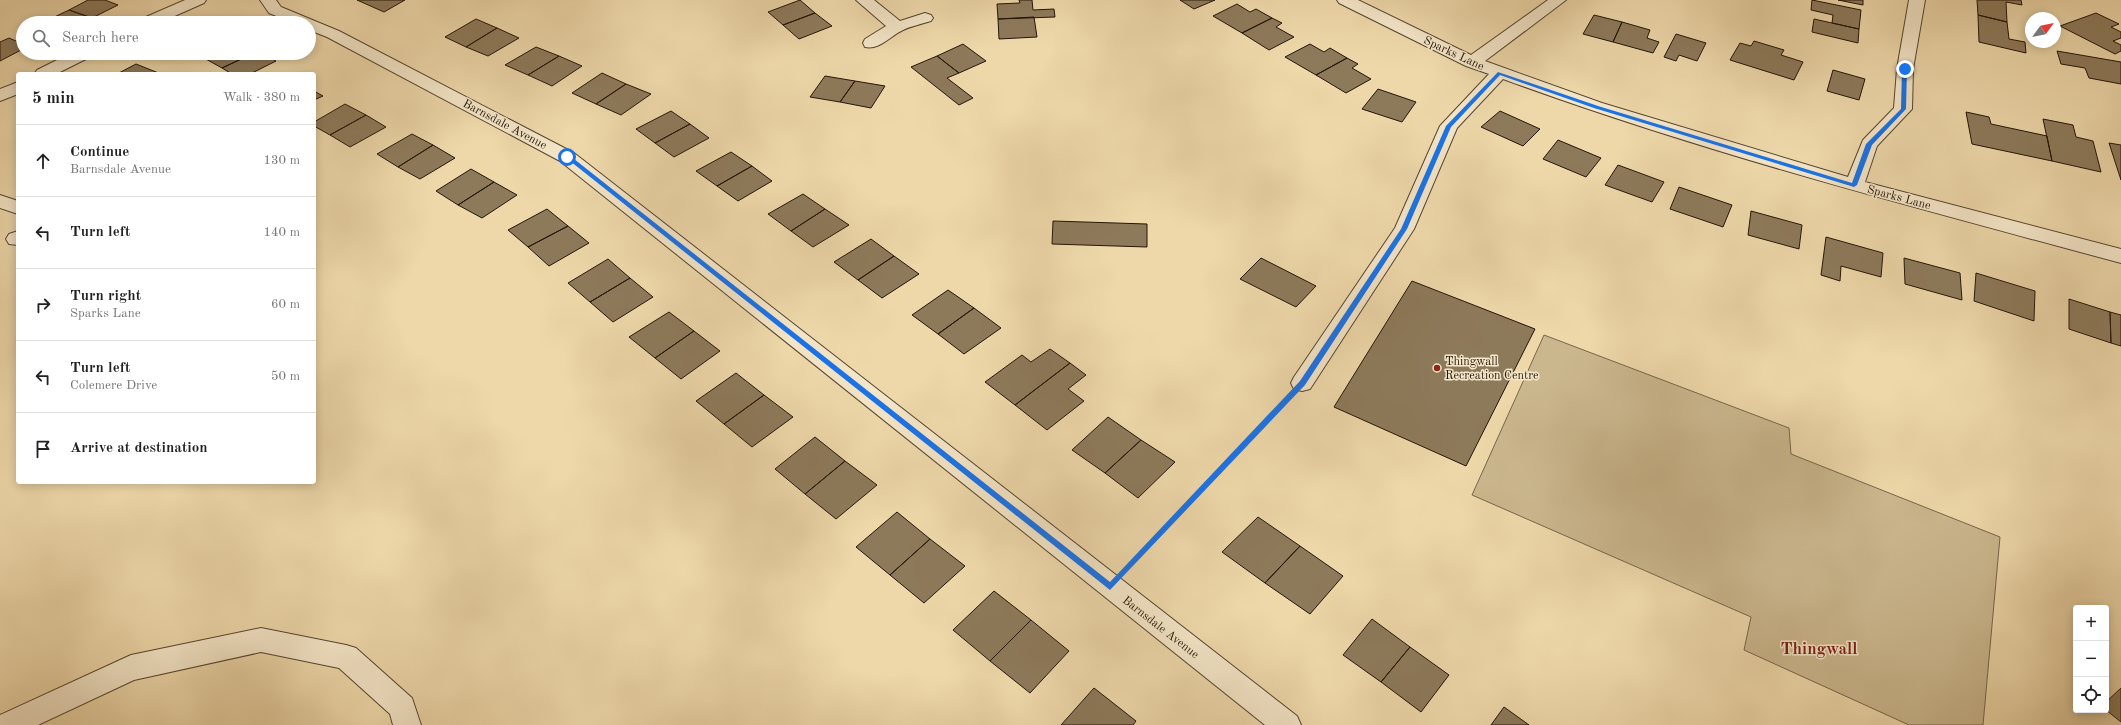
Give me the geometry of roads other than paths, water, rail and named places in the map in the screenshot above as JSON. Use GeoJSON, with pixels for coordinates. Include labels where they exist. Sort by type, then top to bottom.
{"type":"FeatureCollection","features":[{"type":"Feature","properties":{"kind":"street"},"geometry":{"type":"LineString","coordinates":[[161,16],[198,0]]}},
{"type":"Feature","properties":{"kind":"street","name":"Barnsdale Avenue"},"geometry":{"type":"LineString","coordinates":[[268,0],[275,10],[290,16]]}},
{"type":"Feature","properties":{"kind":"street"},"geometry":{"type":"LineString","coordinates":[[864,0],[897,27]]}},
{"type":"Feature","properties":{"kind":"street","name":"Sparks Lane"},"geometry":{"type":"LineString","coordinates":[[1345,0],[1472,62],[1596,107],[1854,185],[2121,256]]}},
{"type":"Feature","properties":{"kind":"street"},"geometry":{"type":"LineString","coordinates":[[1472,62],[1558,0]]}},
{"type":"Feature","properties":{"kind":"street"},"geometry":{"type":"LineString","coordinates":[[1854,185],[1869,144],[1904,109],[1905,69],[1917,0]]}},
{"type":"Feature","properties":{"kind":"street"},"geometry":{"type":"LineString","coordinates":[[871,43],[897,27],[925,18]]}},
{"type":"Feature","properties":{"kind":"street","name":"Barnsdale Avenue"},"geometry":{"type":"LineString","coordinates":[[316,27],[333,34],[567,157],[1110,587],[1287,725]]}},
{"type":"Feature","properties":{"kind":"street"},"geometry":{"type":"LineString","coordinates":[[47,72],[70,60]]}},
{"type":"Feature","properties":{"kind":"street"},"geometry":{"type":"LineString","coordinates":[[1302,383],[1404,229],[1449,126],[1499,73]]}},
{"type":"Feature","properties":{"kind":"street"},"geometry":{"type":"LineString","coordinates":[[0,96],[16,88]]}},
{"type":"Feature","properties":{"kind":"street"},"geometry":{"type":"LineString","coordinates":[[0,201],[16,207]]}},
{"type":"Feature","properties":{"kind":"street"},"geometry":{"type":"LineString","coordinates":[[8,725],[132,668],[261,640],[346,657],[402,707],[407,725]]}},
{"type":"Feature","properties":{"kind":"place","name":"Thingwall Recreation Centre"},"geometry":{"type":"Point","coordinates":[1437,368]}},
{"type":"Feature","properties":{"kind":"district","name":"Thingwall"},"geometry":{"type":"Point","coordinates":[1819,648]}}]}
